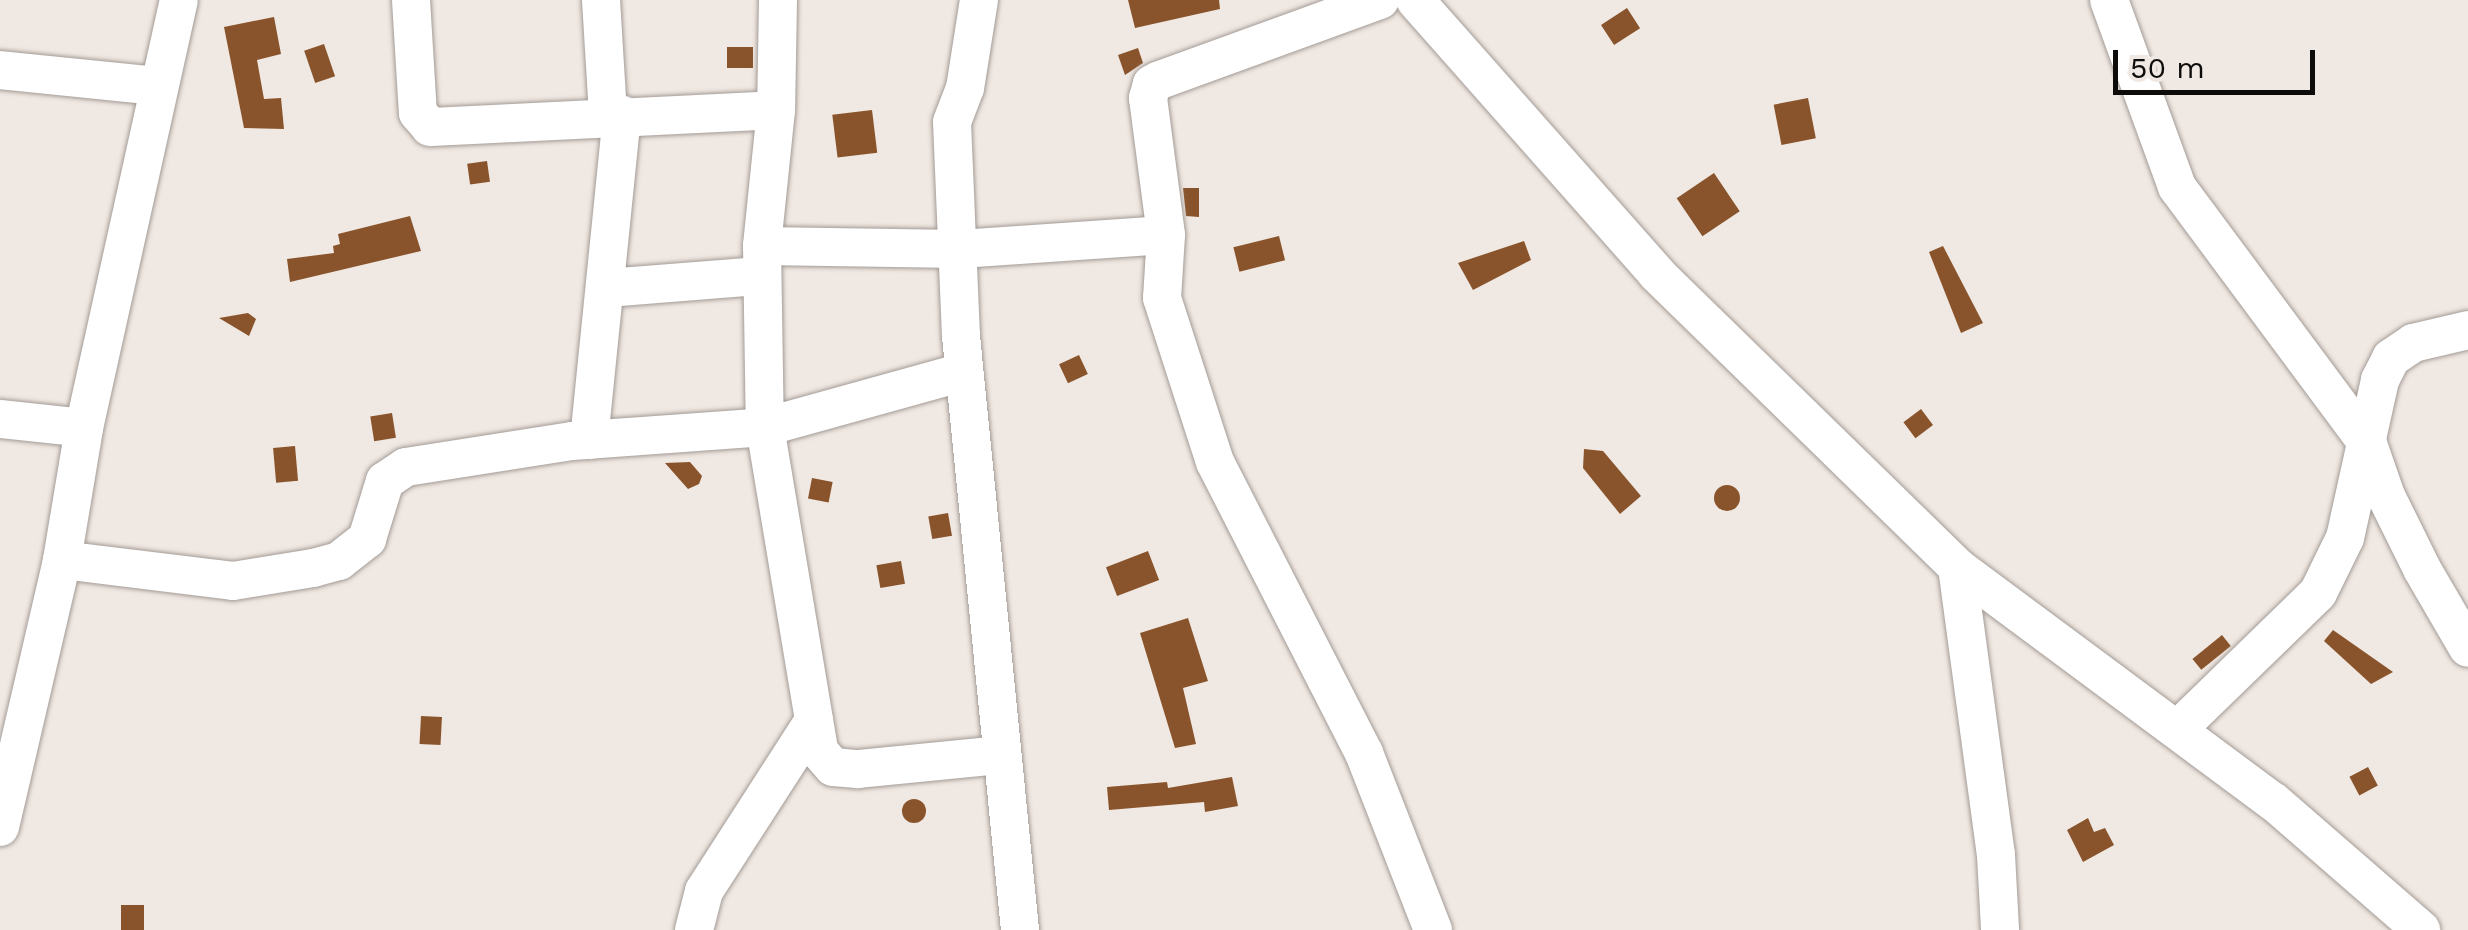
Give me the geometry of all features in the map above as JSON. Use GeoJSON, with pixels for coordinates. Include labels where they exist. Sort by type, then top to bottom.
{"type":"FeatureCollection","features":[{"type":"Feature","properties":{"kind":"street"},"geometry":{"type":"LineString","coordinates":[[1,814],[62,560],[84,428],[180,0]]}},
{"type":"Feature","properties":{"kind":"street"},"geometry":{"type":"LineString","coordinates":[[412,0],[418,113],[425,125],[776,110]]}},
{"type":"Feature","properties":{"kind":"street"},"geometry":{"type":"LineString","coordinates":[[590,440],[608,288],[615,116],[601,0]]}},
{"type":"Feature","properties":{"kind":"street"},"geometry":{"type":"LineString","coordinates":[[778,0],[776,110],[761,261],[765,427],[819,750],[833,767],[858,770],[1000,755]]}},
{"type":"Feature","properties":{"kind":"street"},"geometry":{"type":"LineString","coordinates":[[978,0],[965,88],[952,122],[963,372],[1020,930]]}},
{"type":"Feature","properties":{"kind":"street"},"geometry":{"type":"LineString","coordinates":[[1380,0],[1152,84],[1148,98],[1166,234],[1162,298],[1216,462],[1364,753],[1429,929]]}},
{"type":"Feature","properties":{"kind":"street"},"geometry":{"type":"LineString","coordinates":[[1415,0],[1657,274],[1957,567],[2054,643],[2274,802],[2414,928]]}},
{"type":"Feature","properties":{"kind":"street"},"geometry":{"type":"LineString","coordinates":[[2110,0],[2178,186],[2368,444],[2408,540],[2468,648]]}},
{"type":"Feature","properties":{"kind":"street"},"geometry":{"type":"LineString","coordinates":[[0,70],[158,86]]}},
{"type":"Feature","properties":{"kind":"street"},"geometry":{"type":"LineString","coordinates":[[608,288],[761,261],[1166,234]]}},
{"type":"Feature","properties":{"kind":"street"},"geometry":{"type":"LineString","coordinates":[[2178,729],[2318,593],[2345,538],[2380,380],[2392,358],[2414,344],[2468,330]]}},
{"type":"Feature","properties":{"kind":"street"},"geometry":{"type":"LineString","coordinates":[[62,560],[234,581],[313,568],[340,561],[366,540],[380,492],[395,472],[590,440],[765,427],[963,372]]}},
{"type":"Feature","properties":{"kind":"street"},"geometry":{"type":"LineString","coordinates":[[0,419],[84,428]]}},
{"type":"Feature","properties":{"kind":"street"},"geometry":{"type":"LineString","coordinates":[[1957,567],[1996,856],[2000,930]]}},
{"type":"Feature","properties":{"kind":"street"},"geometry":{"type":"LineString","coordinates":[[694,930],[704,892],[814,720]]}},
{"type":"Feature","properties":{"kind":"building"},"geometry":{"type":"Polygon","coordinates":[[[1128,0],[1219,0],[1220,9],[1135,28],[1128,0]]]}},
{"type":"Feature","properties":{"kind":"building"},"geometry":{"type":"Polygon","coordinates":[[[1627,8],[1640,28],[1614,45],[1601,25],[1627,8]]]}},
{"type":"Feature","properties":{"kind":"building"},"geometry":{"type":"Polygon","coordinates":[[[274,17],[281,54],[257,60],[264,99],[281,98],[284,129],[244,128],[224,27],[274,17]]]}},
{"type":"Feature","properties":{"kind":"building"},"geometry":{"type":"Polygon","coordinates":[[[324,44],[335,76],[315,83],[304,51],[324,44]]]}},
{"type":"Feature","properties":{"kind":"building"},"geometry":{"type":"Polygon","coordinates":[[[727,47],[753,47],[753,68],[727,68],[727,47]]]}},
{"type":"Feature","properties":{"kind":"building"},"geometry":{"type":"Polygon","coordinates":[[[1138,48],[1143,63],[1125,75],[1118,55],[1138,48]]]}},
{"type":"Feature","properties":{"kind":"building"},"geometry":{"type":"Polygon","coordinates":[[[1808,98],[1816,138],[1781,145],[1774,105],[1808,98]]]}},
{"type":"Feature","properties":{"kind":"building"},"geometry":{"type":"Polygon","coordinates":[[[872,110],[877,153],[838,158],[832,115],[872,110]]]}},
{"type":"Feature","properties":{"kind":"building"},"geometry":{"type":"Polygon","coordinates":[[[487,161],[490,182],[470,185],[467,164],[487,161]]]}},
{"type":"Feature","properties":{"kind":"building"},"geometry":{"type":"Polygon","coordinates":[[[1714,173],[1740,211],[1702,236],[1677,198],[1714,173]]]}},
{"type":"Feature","properties":{"kind":"building"},"geometry":{"type":"Polygon","coordinates":[[[1183,188],[1199,188],[1199,217],[1186,216],[1183,188]]]}},
{"type":"Feature","properties":{"kind":"building"},"geometry":{"type":"Polygon","coordinates":[[[410,216],[421,251],[290,282],[287,259],[334,253],[333,246],[340,244],[338,234],[410,216]]]}},
{"type":"Feature","properties":{"kind":"building"},"geometry":{"type":"Polygon","coordinates":[[[1279,236],[1285,260],[1239,272],[1233,247],[1279,236]]]}},
{"type":"Feature","properties":{"kind":"building"},"geometry":{"type":"Polygon","coordinates":[[[1524,241],[1531,260],[1473,290],[1458,263],[1524,241]]]}},
{"type":"Feature","properties":{"kind":"building"},"geometry":{"type":"Polygon","coordinates":[[[1943,246],[1983,323],[1961,333],[1929,252],[1943,246]]]}},
{"type":"Feature","properties":{"kind":"building"},"geometry":{"type":"Polygon","coordinates":[[[248,313],[256,319],[249,336],[219,318],[248,313]]]}},
{"type":"Feature","properties":{"kind":"building"},"geometry":{"type":"Polygon","coordinates":[[[1079,355],[1088,374],[1068,383],[1059,364],[1079,355]]]}},
{"type":"Feature","properties":{"kind":"building"},"geometry":{"type":"Polygon","coordinates":[[[1921,409],[1933,425],[1915,438],[1903,422],[1921,409]]]}},
{"type":"Feature","properties":{"kind":"building"},"geometry":{"type":"Polygon","coordinates":[[[392,413],[396,438],[374,441],[370,416],[392,413]]]}},
{"type":"Feature","properties":{"kind":"building"},"geometry":{"type":"Polygon","coordinates":[[[295,446],[298,481],[276,483],[273,448],[295,446]]]}},
{"type":"Feature","properties":{"kind":"building"},"geometry":{"type":"Polygon","coordinates":[[[1584,449],[1603,451],[1641,496],[1620,514],[1583,468],[1584,449]]]}},
{"type":"Feature","properties":{"kind":"building"},"geometry":{"type":"Polygon","coordinates":[[[690,462],[702,476],[699,484],[688,489],[665,463],[690,462]]]}},
{"type":"Feature","properties":{"kind":"building"},"geometry":{"type":"Polygon","coordinates":[[[812,478],[833,482],[829,503],[808,499],[812,478]]]}},
{"type":"Feature","properties":{"kind":"building"},"geometry":{"type":"Polygon","coordinates":[[[1727,485],[1737,488],[1737,508],[1727,511],[1717,508],[1714,498],[1717,488],[1727,485]]]}},
{"type":"Feature","properties":{"kind":"building"},"geometry":{"type":"Polygon","coordinates":[[[948,513],[952,536],[932,539],[928,516],[948,513]]]}},
{"type":"Feature","properties":{"kind":"building"},"geometry":{"type":"Polygon","coordinates":[[[1148,551],[1159,580],[1117,596],[1106,567],[1148,551]]]}},
{"type":"Feature","properties":{"kind":"building"},"geometry":{"type":"Polygon","coordinates":[[[901,561],[905,584],[880,588],[876,565],[901,561]]]}},
{"type":"Feature","properties":{"kind":"building"},"geometry":{"type":"Polygon","coordinates":[[[1188,618],[1208,681],[1183,688],[1196,744],[1175,748],[1140,633],[1188,618]]]}},
{"type":"Feature","properties":{"kind":"building"},"geometry":{"type":"Polygon","coordinates":[[[2333,630],[2393,672],[2371,684],[2324,641],[2333,630]]]}},
{"type":"Feature","properties":{"kind":"building"},"geometry":{"type":"Polygon","coordinates":[[[2222,635],[2231,646],[2201,670],[2192,659],[2222,635]]]}},
{"type":"Feature","properties":{"kind":"building"},"geometry":{"type":"Polygon","coordinates":[[[421,716],[442,717],[441,745],[420,744],[421,716]]]}},
{"type":"Feature","properties":{"kind":"building"},"geometry":{"type":"Polygon","coordinates":[[[2368,767],[2378,786],[2359,795],[2349,777],[2368,767]]]}},
{"type":"Feature","properties":{"kind":"building"},"geometry":{"type":"Polygon","coordinates":[[[1232,777],[1238,806],[1205,812],[1204,802],[1109,810],[1107,787],[1167,782],[1168,788],[1232,777]]]}},
{"type":"Feature","properties":{"kind":"building"},"geometry":{"type":"Polygon","coordinates":[[[914,799],[926,811],[914,823],[902,811],[914,799]]]}},
{"type":"Feature","properties":{"kind":"building"},"geometry":{"type":"Polygon","coordinates":[[[2088,818],[2094,832],[2105,828],[2114,845],[2083,862],[2067,830],[2088,818]]]}},
{"type":"Feature","properties":{"kind":"building"},"geometry":{"type":"Polygon","coordinates":[[[121,905],[144,905],[144,930],[121,930],[121,905]]]}}]}
